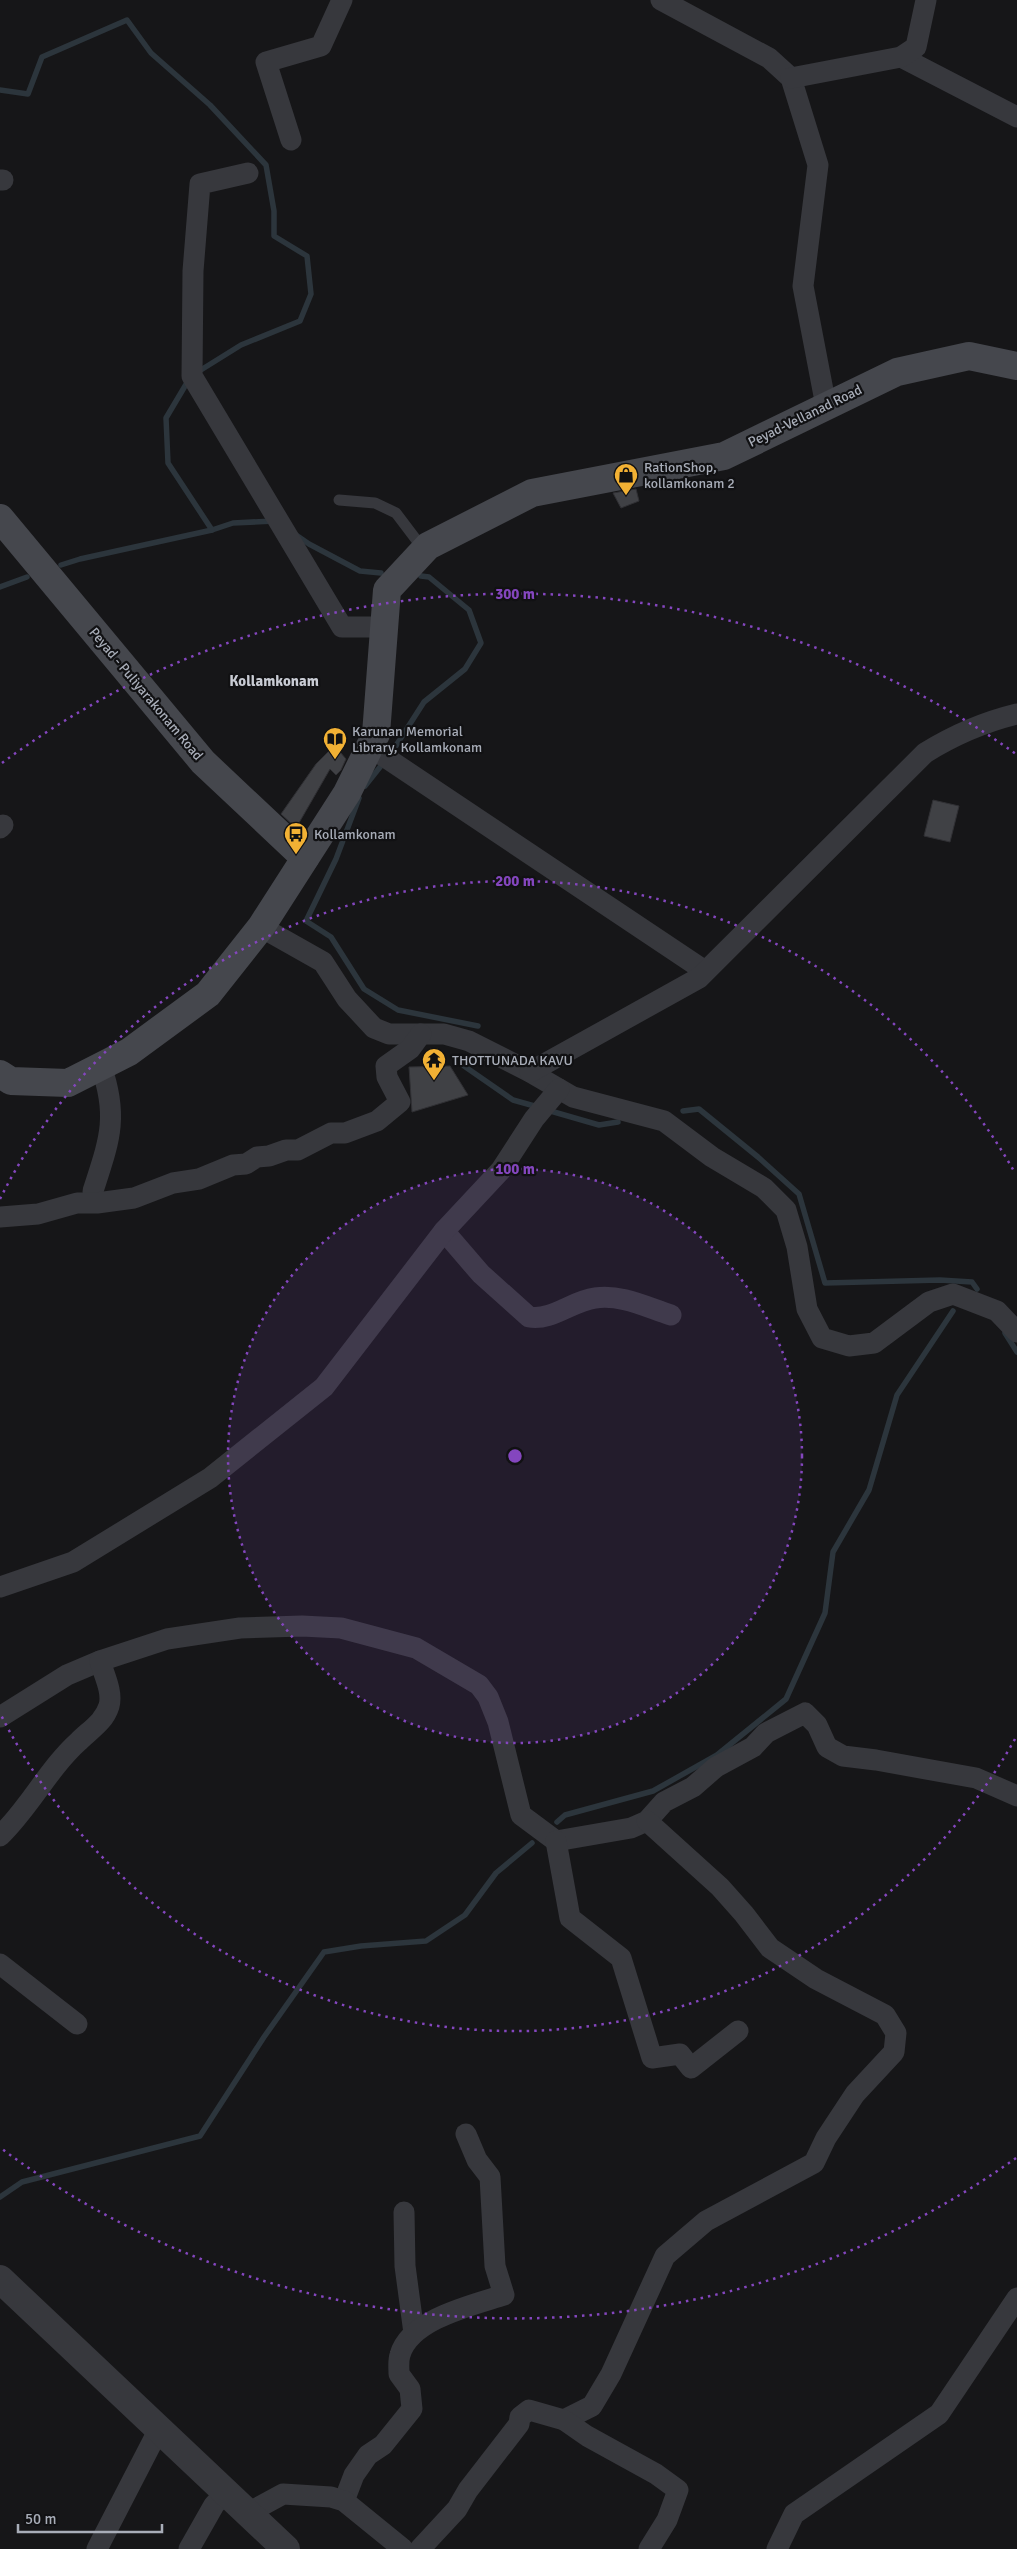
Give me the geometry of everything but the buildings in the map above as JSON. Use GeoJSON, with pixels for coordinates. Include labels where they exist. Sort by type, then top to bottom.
{"type":"FeatureCollection","features":[{"type":"Feature","properties":{"kind":"main road","name":"Peyad-Vellanad Road"},"geometry":{"type":"LineString","coordinates":[[0,1074],[11,1080],[68,1083],[129,1052],[208,994],[261,927],[373,749],[376,734],[387,590],[428,546],[532,493],[724,456],[896,372],[969,356],[1017,366]]}},
{"type":"Feature","properties":{"kind":"main road","name":"Peyad - Puliyarakonam Road"},"geometry":{"type":"LineString","coordinates":[[0,518],[203,762],[305,858]]}},
{"type":"Feature","properties":{"kind":"street"},"geometry":{"type":"LineString","coordinates":[[291,140],[266,62],[321,46],[342,0]]}},
{"type":"Feature","properties":{"kind":"street"},"geometry":{"type":"LineString","coordinates":[[661,0],[769,58],[791,78],[818,165],[803,286],[826,406]]}},
{"type":"Feature","properties":{"kind":"street"},"geometry":{"type":"LineString","coordinates":[[791,78],[901,56],[916,47],[926,0]]}},
{"type":"Feature","properties":{"kind":"street"},"geometry":{"type":"LineString","coordinates":[[901,56],[1017,117]]}},
{"type":"Feature","properties":{"kind":"street"},"geometry":{"type":"LineString","coordinates":[[248,173],[200,184],[193,271],[192,376],[342,627],[383,627]]}},
{"type":"Feature","properties":{"kind":"street"},"geometry":{"type":"LineString","coordinates":[[530,1072],[699,978],[925,753],[952,736],[1017,714]]}},
{"type":"Feature","properties":{"kind":"street"},"geometry":{"type":"LineString","coordinates":[[373,749],[706,971]]}},
{"type":"Feature","properties":{"kind":"street"},"geometry":{"type":"LineString","coordinates":[[261,927],[323,962],[347,999],[374,1028],[389,1034],[444,1034],[469,1041],[530,1072],[555,1094],[664,1120],[712,1157],[764,1188],[786,1210],[797,1247],[807,1309],[822,1338],[849,1346],[874,1343],[929,1302],[952,1294],[997,1311],[1017,1332]]}},
{"type":"Feature","properties":{"kind":"street"},"geometry":{"type":"LineString","coordinates":[[0,1217],[38,1214],[76,1203],[97,1203],[134,1198],[173,1183],[199,1179],[233,1165],[246,1164],[257,1157],[269,1156],[286,1150],[298,1150],[331,1133],[345,1133],[377,1120],[400,1102],[386,1077],[386,1066],[410,1049],[421,1034]]}},
{"type":"Feature","properties":{"kind":"street"},"geometry":{"type":"LineString","coordinates":[[93,1191],[108,1144],[112,1110],[110,1092],[101,1066]]}},
{"type":"Feature","properties":{"kind":"street"},"geometry":{"type":"LineString","coordinates":[[0,1587],[73,1562],[210,1478],[324,1387],[444,1232],[501,1170],[534,1119],[555,1094]]}},
{"type":"Feature","properties":{"kind":"street"},"geometry":{"type":"LineString","coordinates":[[444,1232],[481,1274],[529,1317],[539,1319],[594,1298],[618,1297],[671,1315]]}},
{"type":"Feature","properties":{"kind":"street"},"geometry":{"type":"LineString","coordinates":[[0,1717],[67,1675],[167,1639],[240,1628],[302,1626],[341,1628],[416,1648],[479,1685],[488,1697],[498,1722],[521,1815],[556,1841],[570,1918],[621,1958],[652,2058],[680,2054],[691,2068],[738,2031]]}},
{"type":"Feature","properties":{"kind":"street"},"geometry":{"type":"LineString","coordinates":[[0,1836],[26,1806],[42,1782],[76,1744],[105,1718],[110,1704],[109,1690],[100,1662]]}},
{"type":"Feature","properties":{"kind":"street"},"geometry":{"type":"LineString","coordinates":[[556,1841],[631,1828],[647,1821],[664,1802],[693,1787],[716,1767],[753,1747],[766,1733],[805,1713],[816,1725],[827,1747],[843,1756],[976,1778],[1017,1796]]}},
{"type":"Feature","properties":{"kind":"street"},"geometry":{"type":"LineString","coordinates":[[564,2420],[592,2406],[610,2374],[665,2256],[706,2220],[814,2163],[826,2138],[855,2094],[894,2052],[896,2033],[886,2015],[816,1979],[770,1948],[744,1914],[720,1888],[647,1821]]}},
{"type":"Feature","properties":{"kind":"street"},"geometry":{"type":"LineString","coordinates":[[0,1964],[77,2024]]}},
{"type":"Feature","properties":{"kind":"street"},"geometry":{"type":"LineString","coordinates":[[344,2502],[354,2475],[368,2455],[383,2445],[412,2409],[410,2389],[399,2374],[400,2354],[414,2333],[442,2315],[504,2294],[495,2266],[490,2177],[477,2160],[466,2134]]}},
{"type":"Feature","properties":{"kind":"street"},"geometry":{"type":"LineString","coordinates":[[404,2212],[405,2266],[414,2333]]}},
{"type":"Feature","properties":{"kind":"street"},"geometry":{"type":"LineString","coordinates":[[0,2279],[286,2549]]}},
{"type":"Feature","properties":{"kind":"street"},"geometry":{"type":"LineString","coordinates":[[777,2549],[794,2514],[939,2414],[1017,2298]]}},
{"type":"Feature","properties":{"kind":"street"},"geometry":{"type":"LineString","coordinates":[[420,2549],[457,2509],[468,2490],[520,2424],[520,2417],[529,2410],[564,2420],[588,2436],[656,2474],[678,2490],[667,2520],[649,2549]]}},
{"type":"Feature","properties":{"kind":"street"},"geometry":{"type":"LineString","coordinates":[[97,2549],[159,2429]]}},
{"type":"Feature","properties":{"kind":"street"},"geometry":{"type":"LineString","coordinates":[[189,2549],[214,2505],[226,2492]]}},
{"type":"Feature","properties":{"kind":"street"},"geometry":{"type":"LineString","coordinates":[[248,2513],[283,2494],[331,2497],[344,2502],[403,2549]]}},
{"type":"Feature","properties":{"kind":"lane"},"geometry":{"type":"LineString","coordinates":[[339,500],[375,503],[396,513],[424,550]]}},
{"type":"Feature","properties":{"kind":"waterway"},"geometry":{"type":"LineString","coordinates":[[0,90],[28,94],[42,57],[127,20],[151,53],[210,105],[266,165],[274,211],[274,236],[307,256],[311,294],[300,321],[241,345],[196,373]]}},
{"type":"Feature","properties":{"kind":"waterway"},"geometry":{"type":"LineString","coordinates":[[188,381],[166,418],[168,463],[212,530],[233,523],[274,521]]}},
{"type":"Feature","properties":{"kind":"waterway"},"geometry":{"type":"LineString","coordinates":[[61,565],[80,559],[212,530]]}},
{"type":"Feature","properties":{"kind":"waterway"},"geometry":{"type":"LineString","coordinates":[[296,535],[360,571],[381,573]]}},
{"type":"Feature","properties":{"kind":"waterway"},"geometry":{"type":"LineString","coordinates":[[390,755],[424,702],[465,669],[481,643],[469,610],[429,577],[421,576]]}},
{"type":"Feature","properties":{"kind":"waterway"},"geometry":{"type":"LineString","coordinates":[[0,587],[27,577]]}},
{"type":"Feature","properties":{"kind":"waterway"},"geometry":{"type":"LineString","coordinates":[[365,786],[384,762]]}},
{"type":"Feature","properties":{"kind":"waterway"},"geometry":{"type":"LineString","coordinates":[[359,798],[336,859],[306,921],[331,937],[364,989],[398,1010],[478,1026]]}},
{"type":"Feature","properties":{"kind":"waterway"},"geometry":{"type":"LineString","coordinates":[[467,1059],[464,1066],[513,1100],[538,1107]]}},
{"type":"Feature","properties":{"kind":"waterway"},"geometry":{"type":"LineString","coordinates":[[683,1111],[699,1109],[758,1157],[799,1194],[825,1283],[940,1280],[972,1282],[977,1289]]}},
{"type":"Feature","properties":{"kind":"waterway"},"geometry":{"type":"LineString","coordinates":[[547,1110],[599,1125],[618,1122]]}},
{"type":"Feature","properties":{"kind":"waterway"},"geometry":{"type":"LineString","coordinates":[[557,1822],[565,1815],[653,1791],[717,1755],[786,1699],[825,1613],[833,1552],[869,1490],[897,1395],[953,1311]]}},
{"type":"Feature","properties":{"kind":"waterway"},"geometry":{"type":"LineString","coordinates":[[1005,1333],[1017,1352]]}},
{"type":"Feature","properties":{"kind":"waterway"},"geometry":{"type":"LineString","coordinates":[[0,2197],[22,2182],[200,2136],[264,2037],[324,1952],[361,1946],[426,1941],[465,1915],[496,1873],[532,1843]]}},
{"type":"Feature","properties":{"kind":"place","name":"RationShop, kollamkonam 2"},"geometry":{"type":"Point","coordinates":[626,496]}},
{"type":"Feature","properties":{"kind":"place","name":"Karunan Memorial Library, Kollamkonam"},"geometry":{"type":"Point","coordinates":[335,760]}},
{"type":"Feature","properties":{"kind":"place","name":"Kollamkonam"},"geometry":{"type":"Point","coordinates":[296,855]}},
{"type":"Feature","properties":{"kind":"place","name":"THOTTUNADA KAVU"},"geometry":{"type":"Point","coordinates":[434,1081]}},
{"type":"Feature","properties":{"kind":"district","name":"Kollamkonam"},"geometry":{"type":"Point","coordinates":[274,681]}}]}
